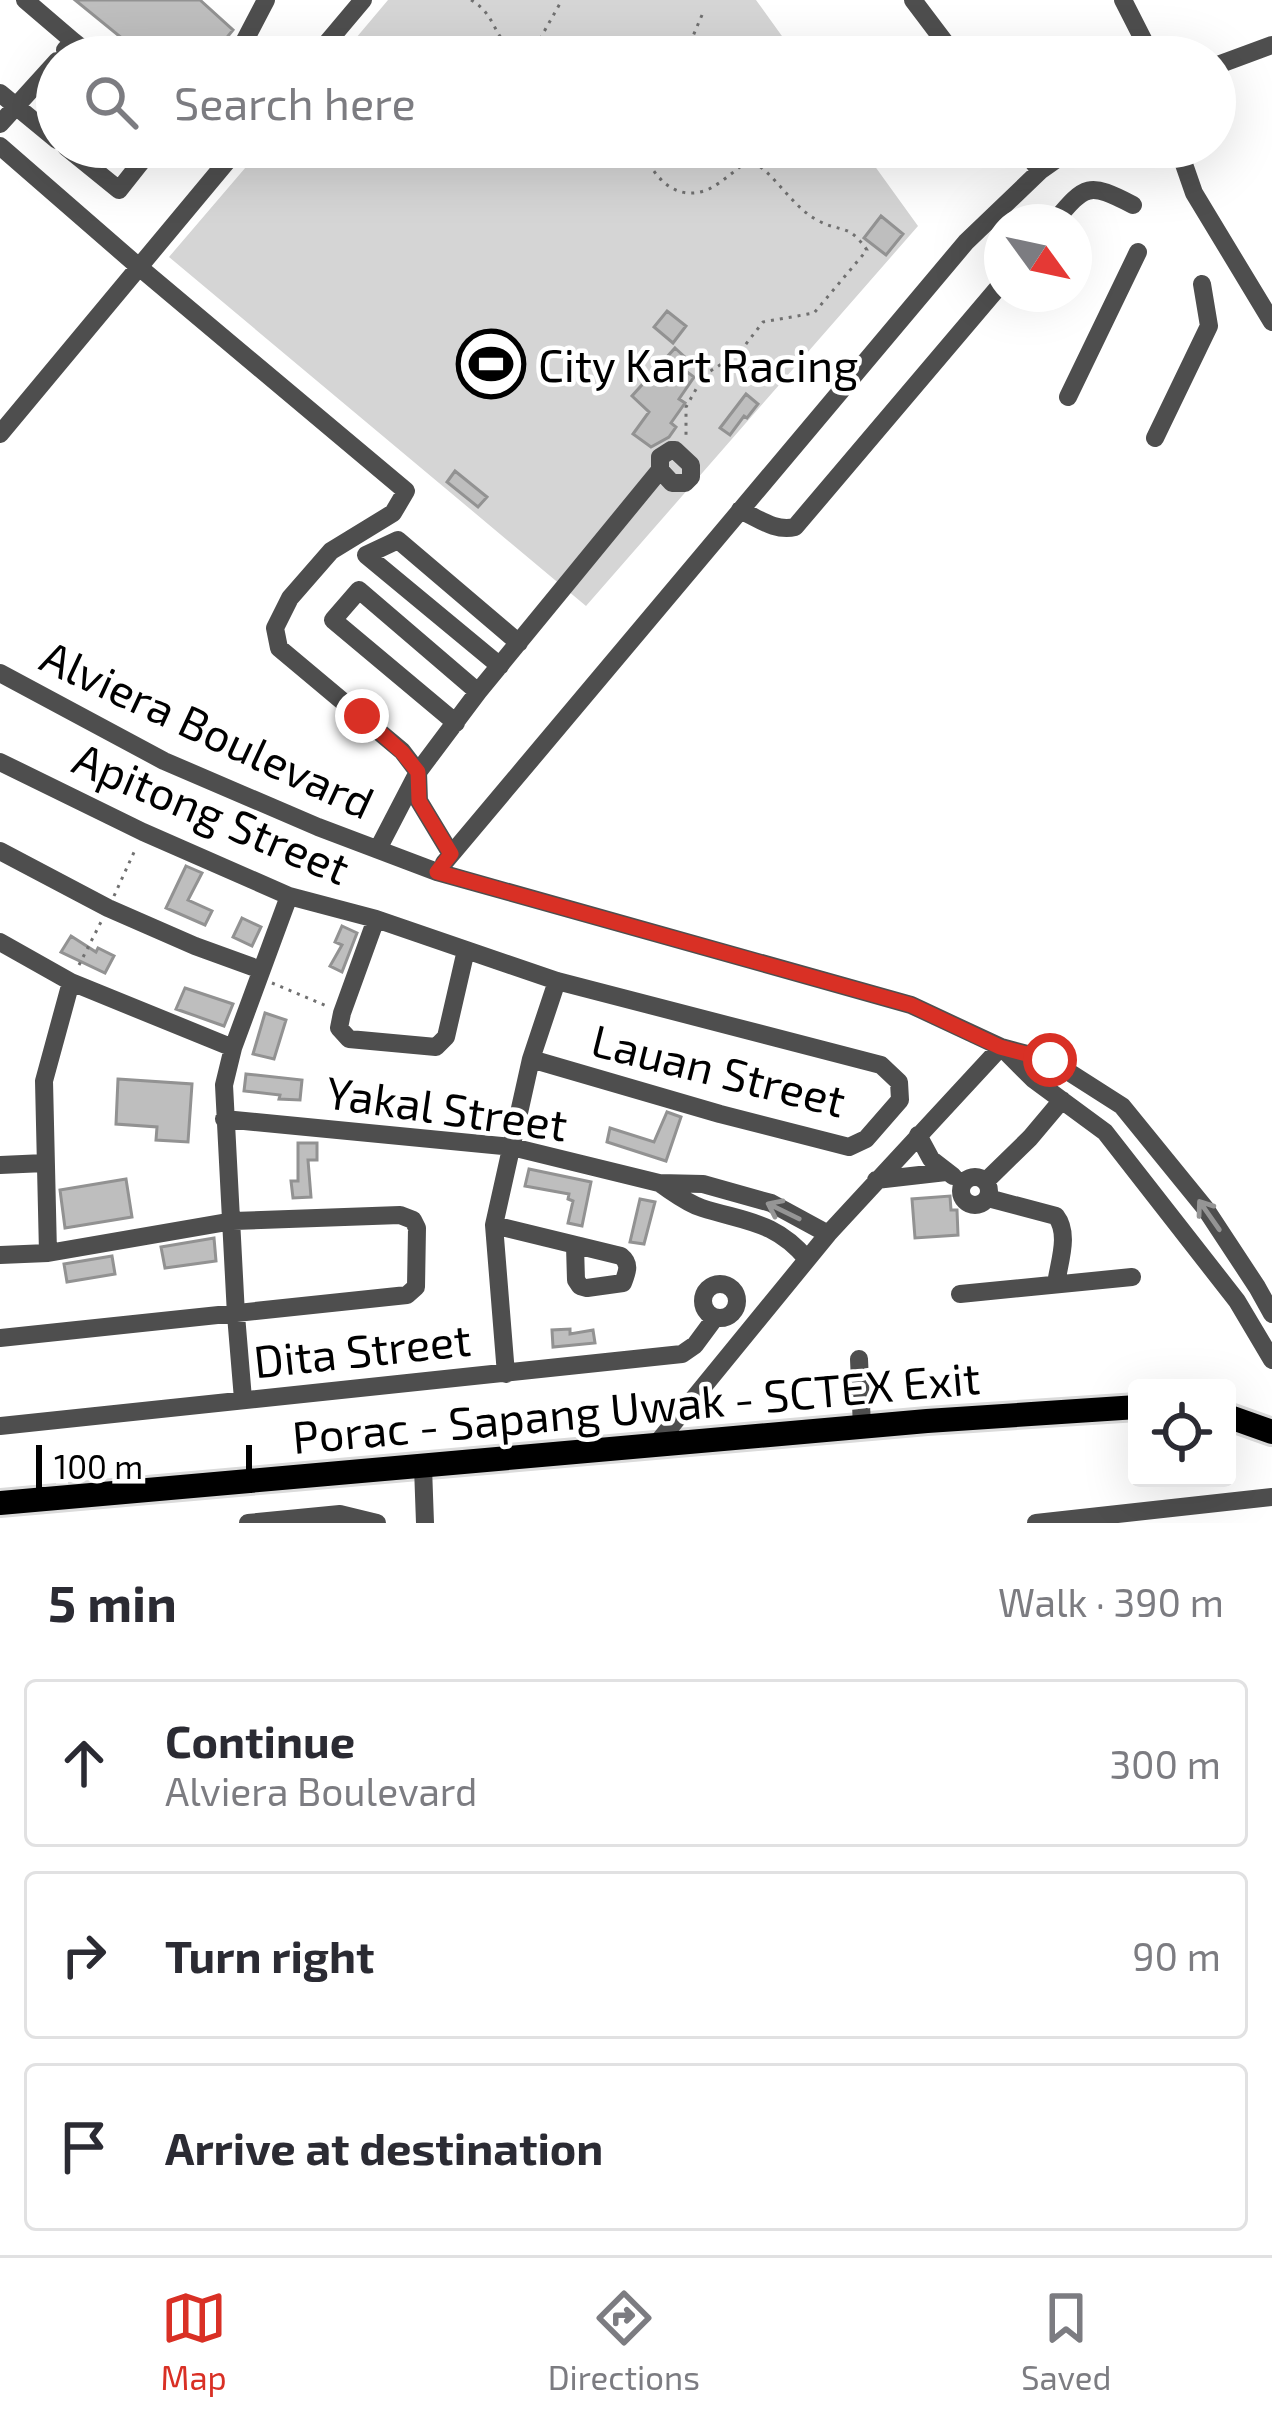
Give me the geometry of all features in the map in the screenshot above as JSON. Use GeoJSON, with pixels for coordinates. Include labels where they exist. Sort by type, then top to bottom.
{"type":"FeatureCollection","features":[{"type":"Feature","properties":{"kind":"main road","name":"Porac - Sapang Uwak - SCTEX Exit"},"geometry":{"type":"LineString","coordinates":[[0,1503],[1128,1408]]}},
{"type":"Feature","properties":{"kind":"main road"},"geometry":{"type":"LineString","coordinates":[[1236,1419],[1272,1432]]}},
{"type":"Feature","properties":{"kind":"street"},"geometry":{"type":"LineString","coordinates":[[25,0],[51,36]]}},
{"type":"Feature","properties":{"kind":"street"},"geometry":{"type":"LineString","coordinates":[[247,36],[266,0]]}},
{"type":"Feature","properties":{"kind":"street"},"geometry":{"type":"LineString","coordinates":[[332,36],[363,0]]}},
{"type":"Feature","properties":{"kind":"street"},"geometry":{"type":"LineString","coordinates":[[913,0],[940,36]]}},
{"type":"Feature","properties":{"kind":"street"},"geometry":{"type":"LineString","coordinates":[[1123,0],[1141,36]]}},
{"type":"Feature","properties":{"kind":"street"},"geometry":{"type":"LineString","coordinates":[[1236,58],[1272,45]]}},
{"type":"Feature","properties":{"kind":"street"},"geometry":{"type":"LineString","coordinates":[[0,124],[8,100],[36,76]]}},
{"type":"Feature","properties":{"kind":"street"},"geometry":{"type":"LineString","coordinates":[[8,100],[36,123]]}},
{"type":"Feature","properties":{"kind":"street"},"geometry":{"type":"LineString","coordinates":[[0,146],[406,490],[393,513],[331,551],[290,598],[275,628],[279,648],[402,752],[418,772],[419,801],[451,854]]}},
{"type":"Feature","properties":{"kind":"street"},"geometry":{"type":"LineString","coordinates":[[91,168],[118,190],[136,168]]}},
{"type":"Feature","properties":{"kind":"street"},"geometry":{"type":"LineString","coordinates":[[0,434],[222,168]]}},
{"type":"Feature","properties":{"kind":"street"},"geometry":{"type":"LineString","coordinates":[[437,872],[967,242],[1044,168]]}},
{"type":"Feature","properties":{"kind":"street"},"geometry":{"type":"LineString","coordinates":[[1185,168],[1194,193],[1272,322]]}},
{"type":"Feature","properties":{"kind":"street"},"geometry":{"type":"LineString","coordinates":[[1069,204],[1077,194],[1092,189],[1133,205]]}},
{"type":"Feature","properties":{"kind":"street"},"geometry":{"type":"LineString","coordinates":[[1068,397],[1138,252]]}},
{"type":"Feature","properties":{"kind":"street"},"geometry":{"type":"LineString","coordinates":[[1155,438],[1209,326],[1202,284]]}},
{"type":"Feature","properties":{"kind":"street"},"geometry":{"type":"LineString","coordinates":[[740,509],[784,530],[795,527],[984,304]]}},
{"type":"Feature","properties":{"kind":"street"},"geometry":{"type":"LineString","coordinates":[[378,849],[418,772],[660,470],[661,457],[675,450],[686,459]]}},
{"type":"Feature","properties":{"kind":"street"},"geometry":{"type":"LineString","coordinates":[[500,666],[366,555],[398,540],[519,643]]}},
{"type":"Feature","properties":{"kind":"street"},"geometry":{"type":"LineString","coordinates":[[456,722],[334,620],[359,590],[478,692]]}},
{"type":"Feature","properties":{"kind":"street"},"geometry":{"type":"LineString","coordinates":[[405,631],[426,605]]}},
{"type":"Feature","properties":{"kind":"street","name":"Alviera Boulevard"},"geometry":{"type":"LineString","coordinates":[[0,673],[164,760],[437,872],[911,1005],[1000,1047]]}},
{"type":"Feature","properties":{"kind":"street","name":"Apitong Street"},"geometry":{"type":"LineString","coordinates":[[0,762],[289,896],[557,981],[881,1065]]}},
{"type":"Feature","properties":{"kind":"street"},"geometry":{"type":"LineString","coordinates":[[0,851],[109,908],[261,970]]}},
{"type":"Feature","properties":{"kind":"street"},"geometry":{"type":"LineString","coordinates":[[243,1399],[224,1085],[289,896]]}},
{"type":"Feature","properties":{"kind":"street"},"geometry":{"type":"LineString","coordinates":[[376,920],[342,1012],[340,1028],[349,1039],[436,1047],[446,1036],[466,950]]}},
{"type":"Feature","properties":{"kind":"street"},"geometry":{"type":"LineString","coordinates":[[0,942],[71,982],[233,1048]]}},
{"type":"Feature","properties":{"kind":"street"},"geometry":{"type":"LineString","coordinates":[[506,1374],[494,1225],[531,1059],[557,981]]}},
{"type":"Feature","properties":{"kind":"street"},"geometry":{"type":"LineString","coordinates":[[49,1253],[44,1081],[71,982]]}},
{"type":"Feature","properties":{"kind":"street"},"geometry":{"type":"LineString","coordinates":[[1000,1047],[1033,1079],[1105,1132],[1237,1301],[1272,1360]]}},
{"type":"Feature","properties":{"kind":"street"},"geometry":{"type":"LineString","coordinates":[[654,1447],[828,1234],[1000,1047]]}},
{"type":"Feature","properties":{"kind":"street"},"geometry":{"type":"LineString","coordinates":[[1000,1047],[1050,1060],[1122,1106],[1205,1208],[1272,1314]]}},
{"type":"Feature","properties":{"kind":"street","name":"Lauan Street"},"geometry":{"type":"LineString","coordinates":[[531,1059],[849,1148],[866,1139],[900,1100],[899,1082],[881,1065]]}},
{"type":"Feature","properties":{"kind":"street"},"geometry":{"type":"LineString","coordinates":[[987,1190],[1061,1100]]}},
{"type":"Feature","properties":{"kind":"street","name":"Yakal Street"},"geometry":{"type":"LineString","coordinates":[[224,1119],[512,1147],[659,1183],[704,1184],[771,1203],[828,1234]]}},
{"type":"Feature","properties":{"kind":"street"},"geometry":{"type":"LineString","coordinates":[[918,1135],[932,1159],[955,1177]]}},
{"type":"Feature","properties":{"kind":"street"},"geometry":{"type":"LineString","coordinates":[[0,1165],[45,1163]]}},
{"type":"Feature","properties":{"kind":"street"},"geometry":{"type":"LineString","coordinates":[[876,1180],[975,1176],[987,1190],[1056,1216],[1064,1231],[1056,1284]]}},
{"type":"Feature","properties":{"kind":"street","name":"Yakal Street"},"geometry":{"type":"LineString","coordinates":[[659,1183],[697,1207],[764,1224],[791,1240],[808,1259]]}},
{"type":"Feature","properties":{"kind":"street"},"geometry":{"type":"LineString","coordinates":[[729,1215],[734,1194]]}},
{"type":"Feature","properties":{"kind":"street"},"geometry":{"type":"LineString","coordinates":[[0,1255],[49,1253],[232,1221],[400,1214],[413,1220],[417,1228],[413,1292],[0,1338]]}},
{"type":"Feature","properties":{"kind":"street"},"geometry":{"type":"LineString","coordinates":[[494,1225],[620,1256],[628,1269],[623,1283],[580,1286],[575,1246]]}},
{"type":"Feature","properties":{"kind":"street"},"geometry":{"type":"LineString","coordinates":[[960,1294],[1132,1276]]}},
{"type":"Feature","properties":{"kind":"street","name":"Dita Street"},"geometry":{"type":"LineString","coordinates":[[0,1426],[682,1354],[715,1318]]}},
{"type":"Feature","properties":{"kind":"street"},"geometry":{"type":"LineString","coordinates":[[859,1359],[862,1427]]}},
{"type":"Feature","properties":{"kind":"street"},"geometry":{"type":"LineString","coordinates":[[423,1467],[424,1523]]}},
{"type":"Feature","properties":{"kind":"street"},"geometry":{"type":"LineString","coordinates":[[1036,1523],[1272,1497]]}},
{"type":"Feature","properties":{"kind":"street"},"geometry":{"type":"LineString","coordinates":[[248,1523],[340,1514],[377,1523]]}},
{"type":"Feature","properties":{"kind":"path"},"geometry":{"type":"LineString","coordinates":[[471,0],[480,5],[498,36]]}},
{"type":"Feature","properties":{"kind":"path"},"geometry":{"type":"LineString","coordinates":[[542,36],[562,0]]}},
{"type":"Feature","properties":{"kind":"path"},"geometry":{"type":"LineString","coordinates":[[693,36],[702,15]]}},
{"type":"Feature","properties":{"kind":"path"},"geometry":{"type":"LineString","coordinates":[[649,168],[674,189],[687,193],[707,190],[739,168]]}},
{"type":"Feature","properties":{"kind":"path"},"geometry":{"type":"LineString","coordinates":[[686,459],[686,407],[704,376],[739,352],[763,322],[814,313],[867,250],[854,233],[814,219],[762,168]]}},
{"type":"Feature","properties":{"kind":"path"},"geometry":{"type":"LineString","coordinates":[[261,970],[269,982],[342,1012]]}},
{"type":"Feature","properties":{"kind":"shaded area"},"geometry":{"type":"Polygon","coordinates":[[[388,0],[756,0],[782,36],[358,36],[388,0]]]}},
{"type":"Feature","properties":{"kind":"shaded area","name":"City Kart Racing"},"geometry":{"type":"Polygon","coordinates":[[[245,168],[876,168],[918,226],[586,606],[169,257],[245,168]]]}},
{"type":"Feature","properties":{"kind":"building"},"geometry":{"type":"Polygon","coordinates":[[[75,0],[200,0],[233,30],[228,36],[119,36],[75,0]]]}},
{"type":"Feature","properties":{"kind":"building"},"geometry":{"type":"Polygon","coordinates":[[[881,216],[903,234],[886,255],[864,238],[881,216]]]}},
{"type":"Feature","properties":{"kind":"building"},"geometry":{"type":"Polygon","coordinates":[[[667,311],[686,326],[673,343],[654,327],[667,311]]]}},
{"type":"Feature","properties":{"kind":"building"},"geometry":{"type":"Polygon","coordinates":[[[675,348],[686,358],[679,366],[694,377],[679,399],[685,403],[671,423],[676,427],[651,447],[633,434],[649,412],[632,396],[675,348]]]}},
{"type":"Feature","properties":{"kind":"building"},"geometry":{"type":"Polygon","coordinates":[[[746,394],[758,404],[730,435],[720,428],[746,394]]]}},
{"type":"Feature","properties":{"kind":"building"},"geometry":{"type":"Polygon","coordinates":[[[455,471],[487,497],[478,507],[447,482],[455,471]]]}},
{"type":"Feature","properties":{"kind":"building"},"geometry":{"type":"Polygon","coordinates":[[[186,866],[202,873],[188,900],[212,911],[205,925],[166,908],[186,866]]]}},
{"type":"Feature","properties":{"kind":"building"},"geometry":{"type":"Polygon","coordinates":[[[242,918],[261,927],[252,946],[233,937],[242,918]]]}},
{"type":"Feature","properties":{"kind":"building"},"geometry":{"type":"Polygon","coordinates":[[[342,926],[357,933],[342,972],[330,966],[342,945],[335,942],[342,926]]]}},
{"type":"Feature","properties":{"kind":"building"},"geometry":{"type":"Polygon","coordinates":[[[71,936],[96,952],[98,948],[114,956],[105,973],[61,952],[71,936]]]}},
{"type":"Feature","properties":{"kind":"building"},"geometry":{"type":"Polygon","coordinates":[[[185,988],[233,1004],[224,1026],[176,1009],[185,988]]]}},
{"type":"Feature","properties":{"kind":"building"},"geometry":{"type":"Polygon","coordinates":[[[265,1013],[286,1020],[274,1059],[253,1054],[265,1013]]]}},
{"type":"Feature","properties":{"kind":"building"},"geometry":{"type":"Polygon","coordinates":[[[246,1074],[302,1080],[300,1100],[244,1091],[246,1074]]]}},
{"type":"Feature","properties":{"kind":"building"},"geometry":{"type":"Polygon","coordinates":[[[118,1079],[192,1084],[188,1142],[156,1140],[157,1127],[116,1124],[118,1079]]]}},
{"type":"Feature","properties":{"kind":"building"},"geometry":{"type":"Polygon","coordinates":[[[667,1112],[681,1117],[666,1161],[607,1142],[610,1128],[654,1142],[667,1112]]]}},
{"type":"Feature","properties":{"kind":"building"},"geometry":{"type":"Polygon","coordinates":[[[298,1143],[317,1143],[317,1160],[308,1160],[311,1197],[293,1198],[298,1143]]]}},
{"type":"Feature","properties":{"kind":"building"},"geometry":{"type":"Polygon","coordinates":[[[529,1169],[591,1182],[582,1226],[568,1223],[573,1201],[569,1194],[525,1186],[529,1169]]]}},
{"type":"Feature","properties":{"kind":"building"},"geometry":{"type":"Polygon","coordinates":[[[126,1179],[132,1217],[65,1228],[60,1190],[126,1179]]]}},
{"type":"Feature","properties":{"kind":"building"},"geometry":{"type":"Polygon","coordinates":[[[950,1196],[951,1210],[957,1210],[958,1235],[915,1238],[912,1199],[950,1196]]]}},
{"type":"Feature","properties":{"kind":"building"},"geometry":{"type":"Polygon","coordinates":[[[640,1199],[655,1202],[644,1244],[630,1242],[640,1199]]]}},
{"type":"Feature","properties":{"kind":"building"},"geometry":{"type":"Polygon","coordinates":[[[214,1238],[216,1261],[165,1268],[161,1247],[214,1238]]]}},
{"type":"Feature","properties":{"kind":"building"},"geometry":{"type":"Polygon","coordinates":[[[112,1256],[115,1274],[67,1282],[64,1264],[112,1256]]]}},
{"type":"Feature","properties":{"kind":"building"},"geometry":{"type":"Polygon","coordinates":[[[570,1329],[570,1334],[593,1330],[595,1343],[553,1347],[552,1330],[570,1329]]]}},
{"type":"Feature","properties":{"kind":"place","name":"City Kart Racing"},"geometry":{"type":"Point","coordinates":[491,364]}},
{"type":"Feature","properties":{"kind":"route"},"geometry":{"type":"LineString","coordinates":[[362,716],[418,772],[419,801],[451,854],[437,872],[911,1005],[1000,1047],[1050,1060]]}}]}
